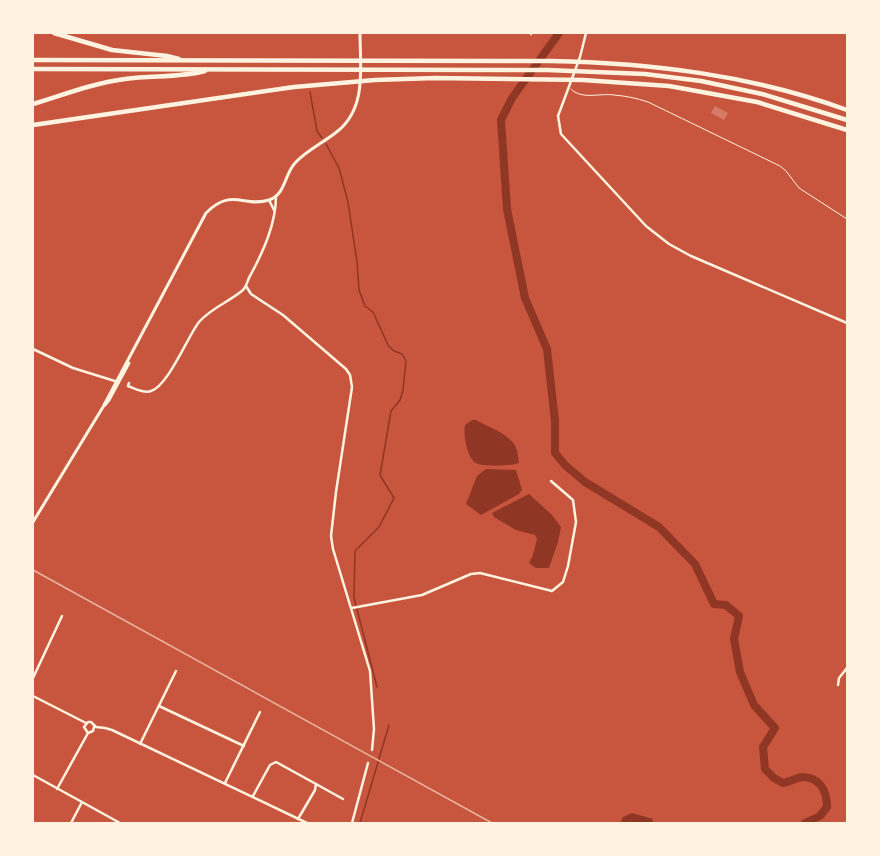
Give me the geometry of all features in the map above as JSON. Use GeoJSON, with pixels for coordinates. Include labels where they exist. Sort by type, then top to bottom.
{"type":"FeatureCollection","features":[{"type":"Feature","properties":{"kind":"highway"},"geometry":{"type":"LineString","coordinates":[[54,33],[112,50],[167,56],[184,60]]}},
{"type":"Feature","properties":{"kind":"highway"},"geometry":{"type":"LineString","coordinates":[[33,60],[506,61],[591,62],[647,65],[705,73],[766,86],[847,110]]}},
{"type":"Feature","properties":{"kind":"highway"},"geometry":{"type":"LineString","coordinates":[[33,69],[502,70],[586,71],[645,74],[702,81],[762,94],[847,120]]}},
{"type":"Feature","properties":{"kind":"highway"},"geometry":{"type":"LineString","coordinates":[[33,104],[110,81],[132,78],[186,75],[212,70]]}},
{"type":"Feature","properties":{"kind":"highway"},"geometry":{"type":"LineString","coordinates":[[33,124],[260,91],[343,82],[375,80],[496,79],[583,80],[669,86],[729,96],[785,110],[847,130]]}},
{"type":"Feature","properties":{"kind":"street"},"geometry":{"type":"LineString","coordinates":[[33,522],[118,381],[206,213],[218,204],[231,199],[268,200],[276,196],[284,187],[290,169],[296,162],[339,130],[354,112],[360,91],[360,33]]}},
{"type":"Feature","properties":{"kind":"street"},"geometry":{"type":"LineString","coordinates":[[586,33],[580,57],[558,116],[561,134],[646,226],[669,244],[691,256],[847,323]]}},
{"type":"Feature","properties":{"kind":"street"},"geometry":{"type":"LineString","coordinates":[[129,383],[128,386],[146,392],[155,389],[178,360],[196,326],[202,319],[211,311],[227,303],[246,286],[264,248],[274,213],[276,196]]}},
{"type":"Feature","properties":{"kind":"street"},"geometry":{"type":"LineString","coordinates":[[268,200],[274,213]]}},
{"type":"Feature","properties":{"kind":"street"},"geometry":{"type":"LineString","coordinates":[[246,286],[251,294],[283,315],[346,369],[350,375],[352,386],[331,536],[332,549],[353,608],[370,671],[374,729],[372,750]]}},
{"type":"Feature","properties":{"kind":"street"},"geometry":{"type":"LineString","coordinates":[[33,349],[73,368],[118,381]]}},
{"type":"Feature","properties":{"kind":"street"},"geometry":{"type":"LineString","coordinates":[[353,608],[422,595],[471,574],[480,573],[552,591],[563,582],[568,566],[576,522],[574,500],[551,482]]}},
{"type":"Feature","properties":{"kind":"street"},"geometry":{"type":"LineString","coordinates":[[33,678],[62,616]]}},
{"type":"Feature","properties":{"kind":"street"},"geometry":{"type":"LineString","coordinates":[[838,685],[839,678],[847,668]]}},
{"type":"Feature","properties":{"kind":"street"},"geometry":{"type":"LineString","coordinates":[[140,744],[176,671]]}},
{"type":"Feature","properties":{"kind":"street"},"geometry":{"type":"LineString","coordinates":[[33,696],[86,723],[91,722],[94,727]]}},
{"type":"Feature","properties":{"kind":"street"},"geometry":{"type":"LineString","coordinates":[[159,706],[244,746]]}},
{"type":"Feature","properties":{"kind":"street"},"geometry":{"type":"LineString","coordinates":[[225,783],[260,712]]}},
{"type":"Feature","properties":{"kind":"street"},"geometry":{"type":"LineString","coordinates":[[86,723],[84,729],[88,733]]}},
{"type":"Feature","properties":{"kind":"street"},"geometry":{"type":"LineString","coordinates":[[94,727],[106,728],[253,796],[307,823]]}},
{"type":"Feature","properties":{"kind":"street"},"geometry":{"type":"LineString","coordinates":[[57,789],[88,733],[93,732],[94,727]]}},
{"type":"Feature","properties":{"kind":"street"},"geometry":{"type":"LineString","coordinates":[[253,796],[272,762],[276,762],[343,799]]}},
{"type":"Feature","properties":{"kind":"street"},"geometry":{"type":"LineString","coordinates":[[352,823],[368,763]]}},
{"type":"Feature","properties":{"kind":"street"},"geometry":{"type":"LineString","coordinates":[[33,776],[120,823]]}},
{"type":"Feature","properties":{"kind":"street"},"geometry":{"type":"LineString","coordinates":[[298,819],[315,790],[316,784]]}},
{"type":"Feature","properties":{"kind":"street"},"geometry":{"type":"LineString","coordinates":[[71,823],[82,802]]}},
{"type":"Feature","properties":{"kind":"path"},"geometry":{"type":"LineString","coordinates":[[569,85],[574,93],[578,94],[606,94],[633,97],[648,102],[729,141],[780,166],[786,171],[799,188],[847,219]]}},
{"type":"Feature","properties":{"kind":"shaded area"},"geometry":{"type":"Polygon","coordinates":[[[472,420],[476,420],[511,440],[517,450],[519,463],[491,466],[476,463],[470,456],[466,446],[465,425],[472,420]]]}},
{"type":"Feature","properties":{"kind":"shaded area"},"geometry":{"type":"Polygon","coordinates":[[[486,469],[516,470],[522,490],[519,494],[481,515],[466,504],[477,476],[486,469]]]}},
{"type":"Feature","properties":{"kind":"shaded area"},"geometry":{"type":"Polygon","coordinates":[[[529,494],[552,515],[561,527],[558,542],[549,568],[536,568],[529,563],[533,555],[537,539],[535,535],[516,530],[494,517],[492,513],[529,494]]]}},
{"type":"Feature","properties":{"kind":"shaded area"},"geometry":{"type":"Polygon","coordinates":[[[632,813],[653,819],[652,823],[620,823],[623,817],[632,813]]]}},
{"type":"Feature","properties":{"kind":"building"},"geometry":{"type":"Polygon","coordinates":[[[715,106],[728,113],[724,120],[711,113],[715,106]]]}},
{"type":"Feature","properties":{"kind":"waterway"},"geometry":{"type":"LineString","coordinates":[[559,33],[512,98],[501,120],[507,209],[525,298],[547,349],[555,421],[555,453],[565,465],[585,482],[659,527],[695,564],[714,604],[726,605],[739,616],[734,639],[740,672],[754,705],[775,728],[763,747],[765,769],[774,778],[783,783],[802,777],[814,779],[824,790],[826,796],[827,807],[820,816],[805,823]]}},
{"type":"Feature","properties":{"kind":"waterway"},"geometry":{"type":"LineString","coordinates":[[310,92],[317,131],[322,138]]}},
{"type":"Feature","properties":{"kind":"waterway"},"geometry":{"type":"LineString","coordinates":[[326,144],[339,168],[348,202],[357,262],[359,290],[365,306],[373,312],[388,345],[394,351],[402,354],[406,361],[403,390],[400,400],[391,411],[380,475],[394,498],[379,527],[355,551],[354,598],[377,687]]}},
{"type":"Feature","properties":{"kind":"waterway"},"geometry":{"type":"LineString","coordinates":[[360,823],[389,725]]}},
{"type":"Feature","properties":{"kind":"railway"},"geometry":{"type":"LineString","coordinates":[[33,570],[492,823]]}}]}
